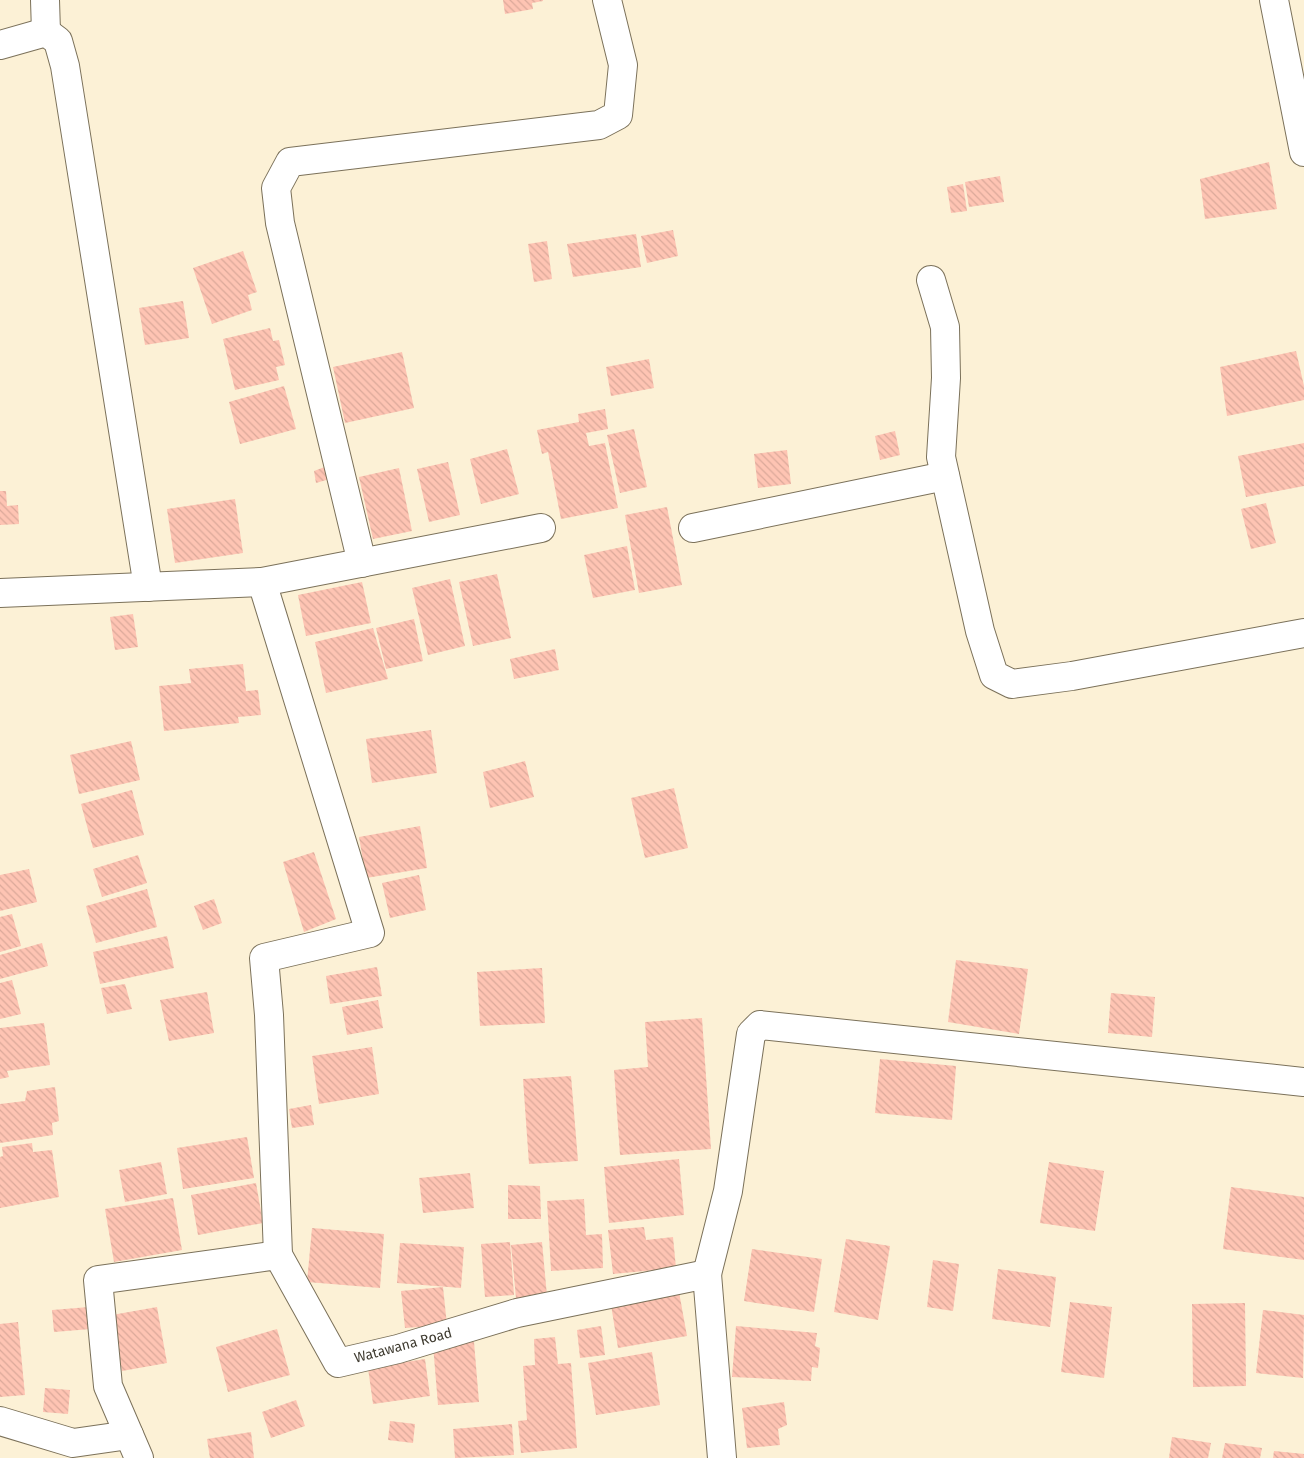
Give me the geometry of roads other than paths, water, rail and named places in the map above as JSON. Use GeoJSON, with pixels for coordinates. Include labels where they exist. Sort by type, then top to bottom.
{"type":"FeatureCollection","features":[{"type":"Feature","properties":{"kind":"street"},"geometry":{"type":"LineString","coordinates":[[45,0],[46,32]]}},
{"type":"Feature","properties":{"kind":"street"},"geometry":{"type":"LineString","coordinates":[[362,563],[329,417],[280,223],[276,188],[290,162],[598,125],[618,115],[623,65],[607,0]]}},
{"type":"Feature","properties":{"kind":"street"},"geometry":{"type":"LineString","coordinates":[[1274,0],[1304,152]]}},
{"type":"Feature","properties":{"kind":"street"},"geometry":{"type":"LineString","coordinates":[[0,45],[46,32]]}},
{"type":"Feature","properties":{"kind":"street"},"geometry":{"type":"LineString","coordinates":[[46,32],[58,41],[66,66],[148,587]]}},
{"type":"Feature","properties":{"kind":"street"},"geometry":{"type":"LineString","coordinates":[[931,280],[945,327],[946,378],[941,457],[980,631],[994,675],[1012,684],[1072,676],[1304,633]]}},
{"type":"Feature","properties":{"kind":"street"},"geometry":{"type":"LineString","coordinates":[[693,528],[945,476]]}},
{"type":"Feature","properties":{"kind":"street"},"geometry":{"type":"LineString","coordinates":[[0,593],[262,582],[540,528]]}},
{"type":"Feature","properties":{"kind":"street"},"geometry":{"type":"LineString","coordinates":[[0,1421],[73,1444],[134,1446],[108,1386],[98,1280],[278,1255],[264,958],[370,933],[262,582]]}},
{"type":"Feature","properties":{"kind":"street"},"geometry":{"type":"LineString","coordinates":[[722,1458],[707,1274],[728,1191],[751,1034],[760,1025],[1304,1082]]}},
{"type":"Feature","properties":{"kind":"street","name":"Watawana Road"},"geometry":{"type":"LineString","coordinates":[[278,1255],[338,1363],[398,1349],[517,1313],[707,1274]]}}]}
